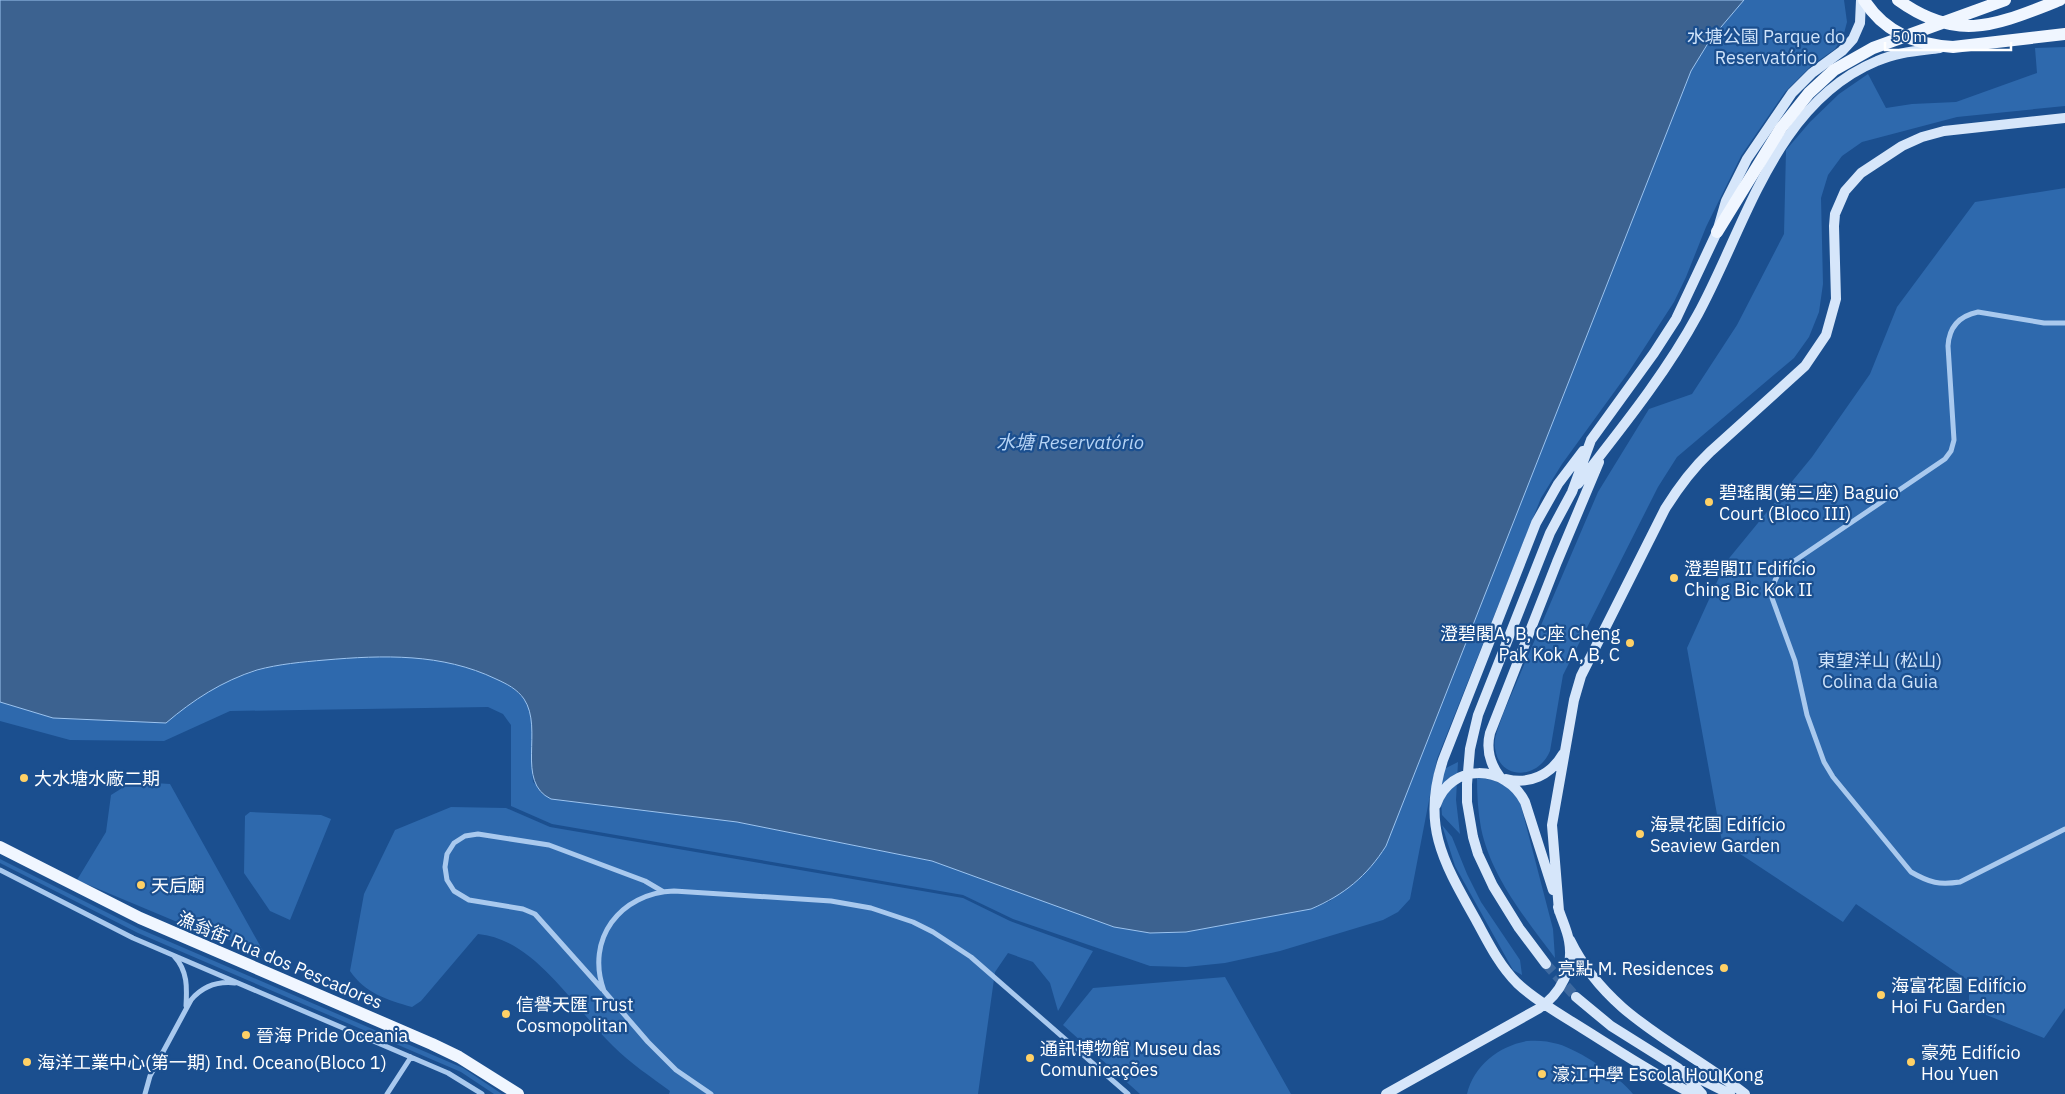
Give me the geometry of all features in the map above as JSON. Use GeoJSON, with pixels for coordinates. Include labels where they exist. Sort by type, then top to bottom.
{"type":"FeatureCollection","features":[{"type":"Feature","properties":{"kind":"main road"},"geometry":{"type":"LineString","coordinates":[[1863,0],[1878,17],[1905,36],[1937,46],[1953,46]]}},
{"type":"Feature","properties":{"kind":"main road"},"geometry":{"type":"LineString","coordinates":[[1717,232],[1726,201],[1747,159],[1792,93],[1812,73],[1842,51],[1853,39],[1860,23],[1863,0]]}},
{"type":"Feature","properties":{"kind":"main road"},"geometry":{"type":"LineString","coordinates":[[1898,0],[1912,10],[1929,18],[1947,24],[1965,26],[1984,26],[2003,22],[2060,0]]}},
{"type":"Feature","properties":{"kind":"main road"},"geometry":{"type":"LineString","coordinates":[[1693,1094],[1669,1082],[1535,998],[1514,979],[1496,956],[1444,861],[1437,839],[1434,816],[1436,782],[1536,523],[1558,484],[1654,354],[1676,319],[1717,232],[1795,109],[1834,70],[1873,48],[2005,0]]}},
{"type":"Feature","properties":{"kind":"main road"},"geometry":{"type":"LineString","coordinates":[[1572,492],[1668,364],[1698,314],[1749,202],[1790,135],[1809,110],[1829,90],[1852,73],[1878,60],[1906,52],[2065,34]]}},
{"type":"Feature","properties":{"kind":"main road"},"geometry":{"type":"LineString","coordinates":[[1559,911],[1552,833],[1574,700],[1581,676],[1664,509],[1696,465],[1806,366],[1826,335],[1836,298],[1835,214],[1839,202],[1852,181],[1869,167],[1902,146],[1922,137],[1944,131],[2065,118]]}},
{"type":"Feature","properties":{"kind":"main road"},"geometry":{"type":"LineString","coordinates":[[1546,964],[1519,928],[1493,886],[1478,854],[1467,802],[1468,767],[1478,715],[1550,533],[1572,492],[1591,440]]}},
{"type":"Feature","properties":{"kind":"main road"},"geometry":{"type":"LineString","coordinates":[[1604,450],[1557,562],[1490,733],[1489,756],[1493,766],[1502,777],[1513,785],[1524,798],[1566,930],[1590,974],[1614,1001],[1642,1025],[1718,1072],[1745,1094]]}},
{"type":"Feature","properties":{"kind":"main road"},"geometry":{"type":"LineString","coordinates":[[1434,816],[1443,792],[1460,778],[1482,773],[1526,781],[1546,774],[1558,762],[1566,744]]}},
{"type":"Feature","properties":{"kind":"main road","name":"漁翁街 Rua dos Pescadores"},"geometry":{"type":"LineString","coordinates":[[0,848],[140,918],[432,1044],[459,1057],[518,1094]]}},
{"type":"Feature","properties":{"kind":"main road"},"geometry":{"type":"LineString","coordinates":[[1386,1094],[1545,1004],[1560,986],[1568,967],[1570,951],[1566,930]]}},
{"type":"Feature","properties":{"kind":"main road"},"geometry":{"type":"LineString","coordinates":[[1576,997],[1611,1026],[1678,1068],[1730,1094]]}},
{"type":"Feature","properties":{"kind":"main road"},"geometry":{"type":"LineString","coordinates":[[1678,1068],[1702,1094]]}},
{"type":"Feature","properties":{"kind":"street"},"geometry":{"type":"LineString","coordinates":[[2065,323],[2044,323],[1978,312],[1968,314],[1960,319],[1951,332],[1948,346],[1954,440],[1951,451],[1945,459],[1781,570],[1772,588],[1772,598],[1795,661],[1807,715],[1824,762],[1833,777],[1912,872],[1926,881],[1943,884],[1960,882],[2065,829]]}},
{"type":"Feature","properties":{"kind":"street"},"geometry":{"type":"LineString","coordinates":[[662,891],[645,881],[548,845],[476,834],[461,838],[450,849],[446,859],[445,872],[448,882],[454,891],[469,900],[523,909],[535,914],[648,1042],[676,1070],[711,1094]]}},
{"type":"Feature","properties":{"kind":"street","name":"漁翁街 Rua dos Pescadores"},"geometry":{"type":"LineString","coordinates":[[0,870],[133,938],[448,1073],[482,1094]]}},
{"type":"Feature","properties":{"kind":"street"},"geometry":{"type":"LineString","coordinates":[[604,991],[600,974],[599,956],[609,927],[629,905],[644,896],[662,891],[831,901],[871,908],[913,922],[946,940],[971,957],[1128,1094]]}},
{"type":"Feature","properties":{"kind":"street"},"geometry":{"type":"LineString","coordinates":[[167,952],[178,961],[186,975],[186,1007]]}},
{"type":"Feature","properties":{"kind":"street"},"geometry":{"type":"LineString","coordinates":[[145,1094],[150,1076],[186,1007],[199,992],[214,985],[229,982],[245,986]]}},
{"type":"Feature","properties":{"kind":"street"},"geometry":{"type":"LineString","coordinates":[[387,1094],[411,1057]]}},
{"type":"Feature","properties":{"kind":"green space","name":"水塘公園 Parque do Reservatório"},"geometry":{"type":"Polygon","coordinates":[[[1744,0],[1844,0],[1847,22],[1843,37],[1835,49],[1811,66],[1785,92],[1741,156],[1706,227],[1674,302],[1628,373],[1562,464],[1541,498],[1437,759],[1410,899],[1398,912],[1383,920],[1280,951],[1225,963],[1186,967],[1150,966],[1013,919],[963,895],[552,824],[511,806],[511,725],[503,714],[488,707],[230,711],[164,741],[70,740],[0,721],[0,702],[53,718],[165,723],[197,699],[219,686],[243,675],[264,669],[281,665],[345,658],[410,657],[432,660],[474,670],[494,678],[506,684],[522,697],[528,706],[533,727],[533,782],[551,799],[737,822],[933,861],[1114,927],[1150,933],[1186,932],[1311,909],[1330,901],[1386,846],[1691,71],[1710,40],[1744,0]]]}},
{"type":"Feature","properties":{"kind":"green space"},"geometry":{"type":"Polygon","coordinates":[[[2065,47],[2065,106],[1957,117],[1862,142],[1842,156],[1828,175],[1821,198],[1823,284],[1819,312],[1809,337],[1794,358],[1677,457],[1658,487],[1563,675],[1550,751],[1544,761],[1528,771],[1520,773],[1511,771],[1504,766],[1498,759],[1495,748],[1497,731],[1598,492],[1649,409],[1692,394],[1737,325],[1784,234],[1786,150],[1810,122],[1839,94],[1868,74],[1886,108],[1912,104],[1956,102],[2037,73],[2035,48],[2065,47]]]}},
{"type":"Feature","properties":{"kind":"green space","name":"東望洋山 (松山) Colina da Guia"},"geometry":{"type":"Polygon","coordinates":[[[2065,188],[2065,1008],[2044,1038],[1969,1008],[1969,981],[1856,904],[1843,922],[1722,842],[1687,648],[1726,562],[1812,457],[1870,374],[1897,307],[1975,202],[2065,188]]]}},
{"type":"Feature","properties":{"kind":"green space"},"geometry":{"type":"Polygon","coordinates":[[[1458,762],[1456,800],[1460,834],[1442,815],[1440,787],[1444,769],[1458,762]]]}},
{"type":"Feature","properties":{"kind":"green space"},"geometry":{"type":"Polygon","coordinates":[[[1477,778],[1502,784],[1520,802],[1553,929],[1555,958],[1511,897],[1493,864],[1481,828],[1477,778]]]}},
{"type":"Feature","properties":{"kind":"green space"},"geometry":{"type":"Polygon","coordinates":[[[170,784],[263,951],[182,924],[77,880],[106,832],[111,795],[127,785],[170,784]]]}},
{"type":"Feature","properties":{"kind":"green space"},"geometry":{"type":"Polygon","coordinates":[[[451,807],[506,808],[550,827],[963,898],[1010,921],[1093,951],[1058,1011],[1050,983],[1033,962],[1008,953],[995,972],[978,1094],[669,1094],[670,1091],[633,1064],[613,1046],[553,978],[536,962],[518,948],[499,939],[478,934],[421,1001],[412,1007],[377,995],[356,979],[350,971],[364,894],[395,830],[451,807]]]}},
{"type":"Feature","properties":{"kind":"green space"},"geometry":{"type":"Polygon","coordinates":[[[250,812],[321,815],[331,819],[290,920],[270,911],[244,873],[245,816],[250,812]]]}},
{"type":"Feature","properties":{"kind":"green space"},"geometry":{"type":"Polygon","coordinates":[[[1442,825],[1452,837],[1481,902],[1520,960],[1522,975],[1513,970],[1455,866],[1442,825]]]}},
{"type":"Feature","properties":{"kind":"green space"},"geometry":{"type":"Polygon","coordinates":[[[0,859],[140,929],[463,1068],[502,1094],[494,1094],[461,1072],[138,933],[0,863],[0,859]]]}},
{"type":"Feature","properties":{"kind":"green space"},"geometry":{"type":"Polygon","coordinates":[[[1225,977],[1291,1094],[1140,1094],[1063,1025],[1093,988],[1225,977]]]}},
{"type":"Feature","properties":{"kind":"green space","name":"濠江中學 Escola Hou Kong"},"geometry":{"type":"Polygon","coordinates":[[[1527,1041],[1550,1042],[1577,1052],[1609,1072],[1633,1094],[1467,1094],[1475,1074],[1489,1058],[1507,1047],[1527,1041]]]}},
{"type":"Feature","properties":{"kind":"water","name":"水塘 Reservatório"},"geometry":{"type":"Polygon","coordinates":[[[0,0],[1744,0],[1710,40],[1691,71],[1386,846],[1379,857],[1354,884],[1323,904],[1311,909],[1186,932],[1150,933],[1114,927],[932,861],[737,822],[551,799],[540,791],[534,780],[532,768],[532,725],[524,699],[504,683],[455,664],[412,658],[369,657],[299,662],[274,666],[244,674],[220,686],[197,699],[166,723],[53,718],[0,702],[0,0]]]}},
{"type":"Feature","properties":{"kind":"tunnel"},"geometry":{"type":"LineString","coordinates":[[1546,964],[1576,997]]}},
{"type":"Feature","properties":{"kind":"place","name":"碧瑤閣(第三座) Baguio Court (Bloco III)"},"geometry":{"type":"Point","coordinates":[1709,502]}},
{"type":"Feature","properties":{"kind":"place","name":"澄碧閣II Edifício Ching Bic Kok II"},"geometry":{"type":"Point","coordinates":[1674,578]}},
{"type":"Feature","properties":{"kind":"place","name":"澄碧閣A, B, C座 Cheng Pak Kok A, B, C"},"geometry":{"type":"Point","coordinates":[1630,643]}},
{"type":"Feature","properties":{"kind":"place","name":"大水塘水廠二期"},"geometry":{"type":"Point","coordinates":[24,778]}},
{"type":"Feature","properties":{"kind":"place","name":"海景花園 Edifício Seaview Garden"},"geometry":{"type":"Point","coordinates":[1640,834]}},
{"type":"Feature","properties":{"kind":"place","name":"天后廟"},"geometry":{"type":"Point","coordinates":[141,885]}},
{"type":"Feature","properties":{"kind":"place","name":"亮點 M. Residences"},"geometry":{"type":"Point","coordinates":[1724,968]}},
{"type":"Feature","properties":{"kind":"place","name":"海富花園 Edifício Hoi Fu Garden"},"geometry":{"type":"Point","coordinates":[1881,995]}},
{"type":"Feature","properties":{"kind":"place","name":"信譽天匯 Trust Cosmopolitan"},"geometry":{"type":"Point","coordinates":[506,1014]}},
{"type":"Feature","properties":{"kind":"place","name":"晉海 Pride Oceania"},"geometry":{"type":"Point","coordinates":[246,1035]}},
{"type":"Feature","properties":{"kind":"place","name":"通訊博物館 Museu das Comunicações"},"geometry":{"type":"Point","coordinates":[1030,1058]}},
{"type":"Feature","properties":{"kind":"place","name":"海洋工業中心(第一期) Ind. Oceano(Bloco 1)"},"geometry":{"type":"Point","coordinates":[27,1062]}},
{"type":"Feature","properties":{"kind":"place","name":"豪苑 Edifício Hou Yuen"},"geometry":{"type":"Point","coordinates":[1911,1062]}},
{"type":"Feature","properties":{"kind":"place","name":"濠江中學 Escola Hou Kong"},"geometry":{"type":"Point","coordinates":[1542,1074]}}]}
